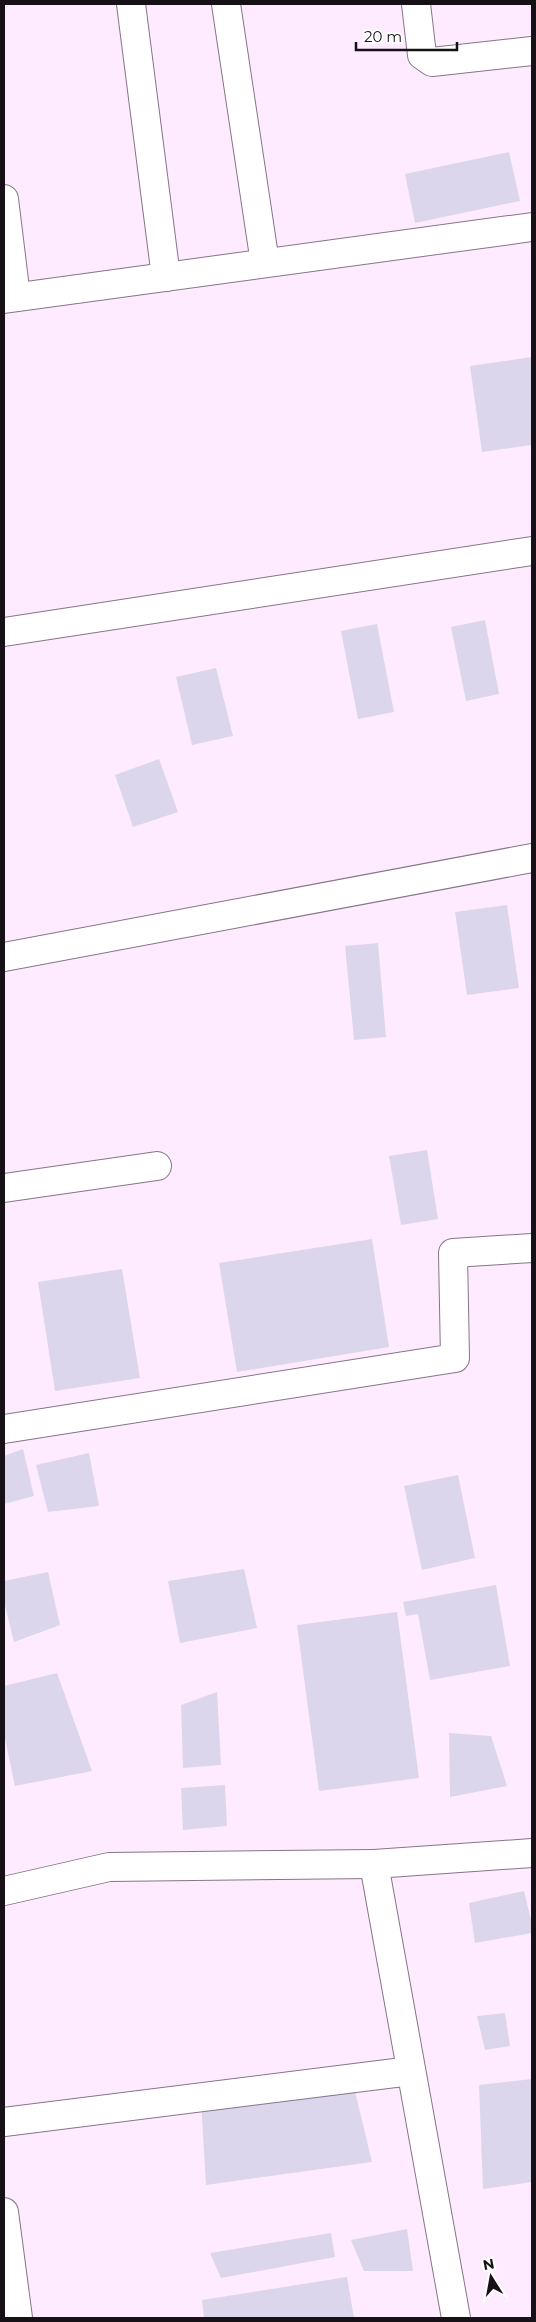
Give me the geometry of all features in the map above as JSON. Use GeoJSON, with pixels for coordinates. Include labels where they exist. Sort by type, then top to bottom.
{"type":"FeatureCollection","features":[{"type":"Feature","properties":{"kind":"street"},"geometry":{"type":"LineString","coordinates":[[131,4],[166,277]]}},
{"type":"Feature","properties":{"kind":"street"},"geometry":{"type":"LineString","coordinates":[[226,4],[265,263]]}},
{"type":"Feature","properties":{"kind":"street"},"geometry":{"type":"LineString","coordinates":[[416,4],[422,55],[432,62],[532,51]]}},
{"type":"Feature","properties":{"kind":"street"},"geometry":{"type":"LineString","coordinates":[[4,199],[10,298],[532,227]]}},
{"type":"Feature","properties":{"kind":"street"},"geometry":{"type":"LineString","coordinates":[[4,632],[532,551]]}},
{"type":"Feature","properties":{"kind":"street"},"geometry":{"type":"LineString","coordinates":[[4,957],[532,858]]}},
{"type":"Feature","properties":{"kind":"street"},"geometry":{"type":"LineString","coordinates":[[4,1188],[157,1166]]}},
{"type":"Feature","properties":{"kind":"street"},"geometry":{"type":"LineString","coordinates":[[4,1429],[455,1358],[453,1253],[532,1248]]}},
{"type":"Feature","properties":{"kind":"street"},"geometry":{"type":"LineString","coordinates":[[4,1891],[109,1867],[374,1864],[532,1853]]}},
{"type":"Feature","properties":{"kind":"street"},"geometry":{"type":"LineString","coordinates":[[374,1864],[410,2072],[456,2318]]}},
{"type":"Feature","properties":{"kind":"street"},"geometry":{"type":"LineString","coordinates":[[4,2122],[410,2072]]}},
{"type":"Feature","properties":{"kind":"street"},"geometry":{"type":"LineString","coordinates":[[4,2212],[18,2318]]}},
{"type":"Feature","properties":{"kind":"building"},"geometry":{"type":"Polygon","coordinates":[[[509,152],[520,201],[415,223],[405,174],[509,152]]]}},
{"type":"Feature","properties":{"kind":"building"},"geometry":{"type":"Polygon","coordinates":[[[532,357],[532,445],[482,452],[470,366],[532,357]]]}},
{"type":"Feature","properties":{"kind":"building"},"geometry":{"type":"Polygon","coordinates":[[[485,620],[499,694],[466,701],[451,627],[485,620]]]}},
{"type":"Feature","properties":{"kind":"building"},"geometry":{"type":"Polygon","coordinates":[[[377,624],[394,712],[358,719],[341,631],[377,624]]]}},
{"type":"Feature","properties":{"kind":"building"},"geometry":{"type":"Polygon","coordinates":[[[216,668],[233,736],[192,745],[176,677],[216,668]]]}},
{"type":"Feature","properties":{"kind":"building"},"geometry":{"type":"Polygon","coordinates":[[[159,759],[178,812],[133,827],[115,775],[159,759]]]}},
{"type":"Feature","properties":{"kind":"building"},"geometry":{"type":"Polygon","coordinates":[[[507,905],[519,988],[467,995],[455,912],[507,905]]]}},
{"type":"Feature","properties":{"kind":"building"},"geometry":{"type":"Polygon","coordinates":[[[378,943],[386,1037],[354,1040],[345,946],[378,943]]]}},
{"type":"Feature","properties":{"kind":"building"},"geometry":{"type":"Polygon","coordinates":[[[427,1150],[438,1219],[401,1225],[389,1156],[427,1150]]]}},
{"type":"Feature","properties":{"kind":"building"},"geometry":{"type":"Polygon","coordinates":[[[372,1239],[389,1347],[237,1372],[219,1263],[372,1239]]]}},
{"type":"Feature","properties":{"kind":"building"},"geometry":{"type":"Polygon","coordinates":[[[122,1269],[140,1378],[55,1391],[38,1282],[122,1269]]]}},
{"type":"Feature","properties":{"kind":"building"},"geometry":{"type":"Polygon","coordinates":[[[23,1449],[34,1496],[4,1504],[4,1456],[23,1449]]]}},
{"type":"Feature","properties":{"kind":"building"},"geometry":{"type":"Polygon","coordinates":[[[89,1453],[99,1506],[48,1512],[36,1465],[89,1453]]]}},
{"type":"Feature","properties":{"kind":"building"},"geometry":{"type":"Polygon","coordinates":[[[458,1475],[475,1558],[422,1570],[404,1486],[458,1475]]]}},
{"type":"Feature","properties":{"kind":"building"},"geometry":{"type":"Polygon","coordinates":[[[244,1569],[257,1628],[180,1643],[168,1581],[244,1569]]]}},
{"type":"Feature","properties":{"kind":"building"},"geometry":{"type":"Polygon","coordinates":[[[48,1572],[60,1625],[14,1642],[4,1601],[4,1581],[48,1572]]]}},
{"type":"Feature","properties":{"kind":"building"},"geometry":{"type":"Polygon","coordinates":[[[496,1585],[510,1666],[430,1680],[418,1614],[406,1616],[403,1602],[496,1585]]]}},
{"type":"Feature","properties":{"kind":"building"},"geometry":{"type":"Polygon","coordinates":[[[397,1612],[419,1778],[319,1791],[297,1625],[397,1612]]]}},
{"type":"Feature","properties":{"kind":"building"},"geometry":{"type":"Polygon","coordinates":[[[57,1673],[92,1771],[15,1786],[4,1734],[4,1686],[57,1673]]]}},
{"type":"Feature","properties":{"kind":"building"},"geometry":{"type":"Polygon","coordinates":[[[217,1692],[221,1765],[183,1768],[181,1705],[217,1692]]]}},
{"type":"Feature","properties":{"kind":"building"},"geometry":{"type":"Polygon","coordinates":[[[449,1733],[491,1736],[507,1786],[450,1797],[449,1733]]]}},
{"type":"Feature","properties":{"kind":"building"},"geometry":{"type":"Polygon","coordinates":[[[225,1785],[227,1826],[183,1830],[181,1788],[225,1785]]]}},
{"type":"Feature","properties":{"kind":"building"},"geometry":{"type":"Polygon","coordinates":[[[524,1891],[532,1924],[532,1933],[475,1943],[469,1903],[524,1891]]]}},
{"type":"Feature","properties":{"kind":"building"},"geometry":{"type":"Polygon","coordinates":[[[505,2013],[510,2046],[485,2050],[477,2016],[505,2013]]]}},
{"type":"Feature","properties":{"kind":"building"},"geometry":{"type":"Polygon","coordinates":[[[352,2079],[372,2162],[206,2185],[201,2101],[352,2079]]]}},
{"type":"Feature","properties":{"kind":"building"},"geometry":{"type":"Polygon","coordinates":[[[532,2079],[532,2182],[483,2189],[479,2085],[532,2079]]]}},
{"type":"Feature","properties":{"kind":"building"},"geometry":{"type":"Polygon","coordinates":[[[407,2229],[413,2271],[364,2271],[351,2240],[407,2229]]]}},
{"type":"Feature","properties":{"kind":"building"},"geometry":{"type":"Polygon","coordinates":[[[331,2233],[335,2257],[221,2278],[210,2253],[331,2233]]]}},
{"type":"Feature","properties":{"kind":"building"},"geometry":{"type":"Polygon","coordinates":[[[347,2277],[354,2318],[204,2318],[202,2300],[347,2277]]]}}]}
